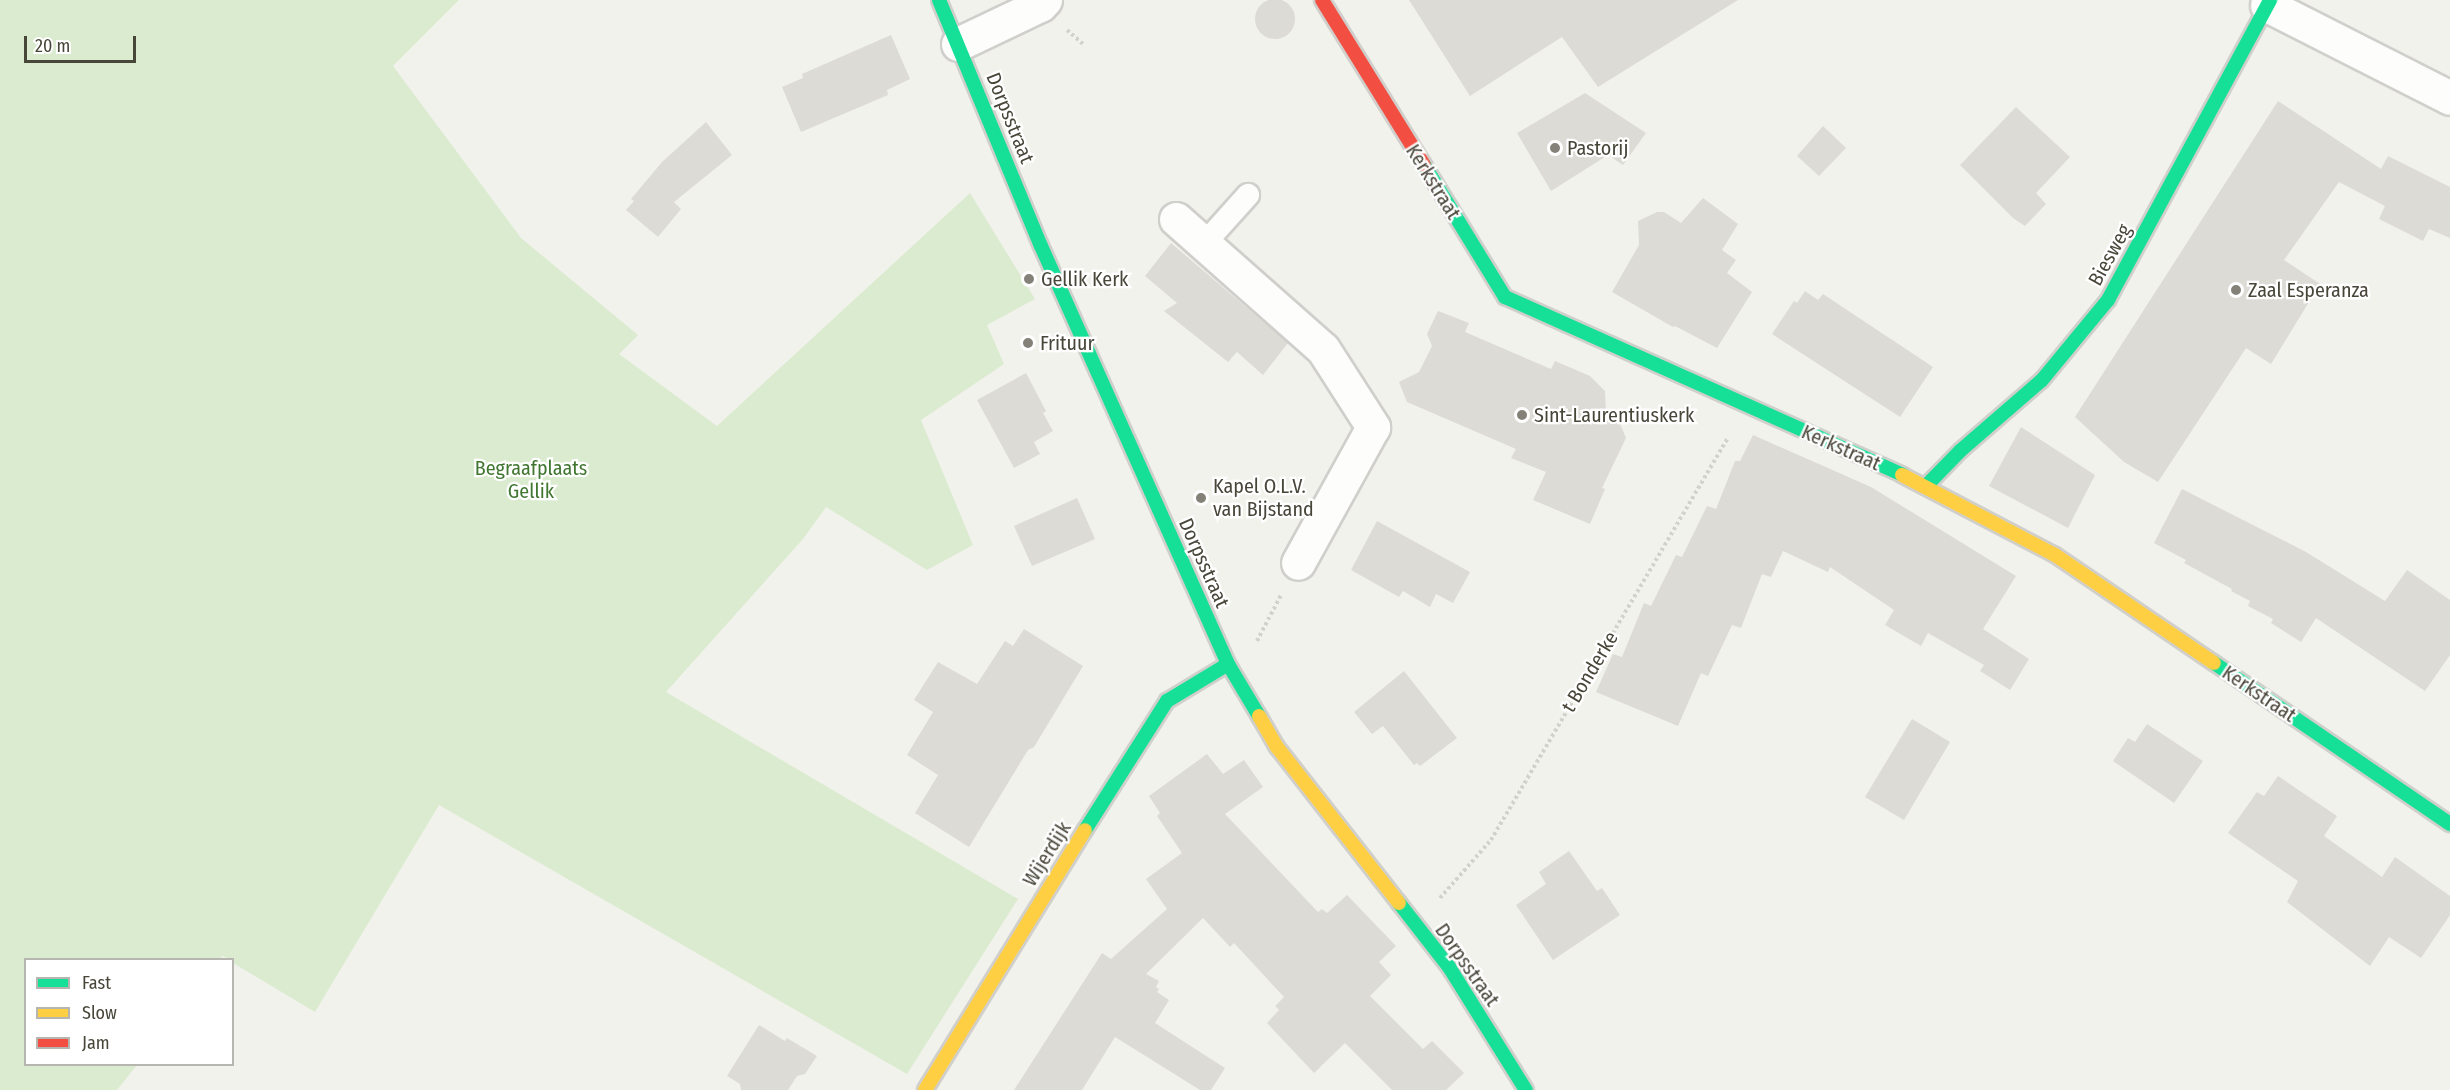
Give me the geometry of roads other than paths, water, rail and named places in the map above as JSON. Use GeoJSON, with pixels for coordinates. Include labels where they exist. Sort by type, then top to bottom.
{"type":"FeatureCollection","features":[{"type":"Feature","properties":{"kind":"street","name":"Dorpsstraat"},"geometry":{"type":"LineString","coordinates":[[939,0],[1041,246],[1228,664],[1277,747],[1449,967],[1526,1090]]}},
{"type":"Feature","properties":{"kind":"street"},"geometry":{"type":"LineString","coordinates":[[958,44],[1040,5],[1045,0]]}},
{"type":"Feature","properties":{"kind":"street","name":"Kerkstraat"},"geometry":{"type":"LineString","coordinates":[[1322,0],[1505,297],[1926,486],[2055,555],[2450,824]]}},
{"type":"Feature","properties":{"kind":"street"},"geometry":{"type":"LineString","coordinates":[[2269,3],[2450,98]]}},
{"type":"Feature","properties":{"kind":"street","name":"Biesweg"},"geometry":{"type":"LineString","coordinates":[[1926,486],[1960,451],[2042,380],[2108,300],[2269,3]]}},
{"type":"Feature","properties":{"kind":"street"},"geometry":{"type":"LineString","coordinates":[[1176,219],[1323,349],[1373,427],[1298,563]]}},
{"type":"Feature","properties":{"kind":"street","name":"Wijerdijk"},"geometry":{"type":"LineString","coordinates":[[925,1090],[1154,718],[1167,701],[1228,664]]}},
{"type":"Feature","properties":{"kind":"lane"},"geometry":{"type":"LineString","coordinates":[[1204,244],[1248,195]]}},
{"type":"Feature","properties":{"kind":"place","name":"Pastorij"},"geometry":{"type":"Point","coordinates":[1555,148]}},
{"type":"Feature","properties":{"kind":"place","name":"Gellik Kerk"},"geometry":{"type":"Point","coordinates":[1029,279]}},
{"type":"Feature","properties":{"kind":"place","name":"Zaal Esperanza"},"geometry":{"type":"Point","coordinates":[2236,290]}},
{"type":"Feature","properties":{"kind":"place","name":"Frituur"},"geometry":{"type":"Point","coordinates":[1028,343]}},
{"type":"Feature","properties":{"kind":"place","name":"Sint-Laurentiuskerk"},"geometry":{"type":"Point","coordinates":[1522,415]}},
{"type":"Feature","properties":{"kind":"place","name":"Kapel O.L.V. van Bijstand"},"geometry":{"type":"Point","coordinates":[1201,498]}},
{"type":"Feature","properties":{"kind":"park label","name":"Begraafplaats Gellik"},"geometry":{"type":"Point","coordinates":[531,480]}}]}
